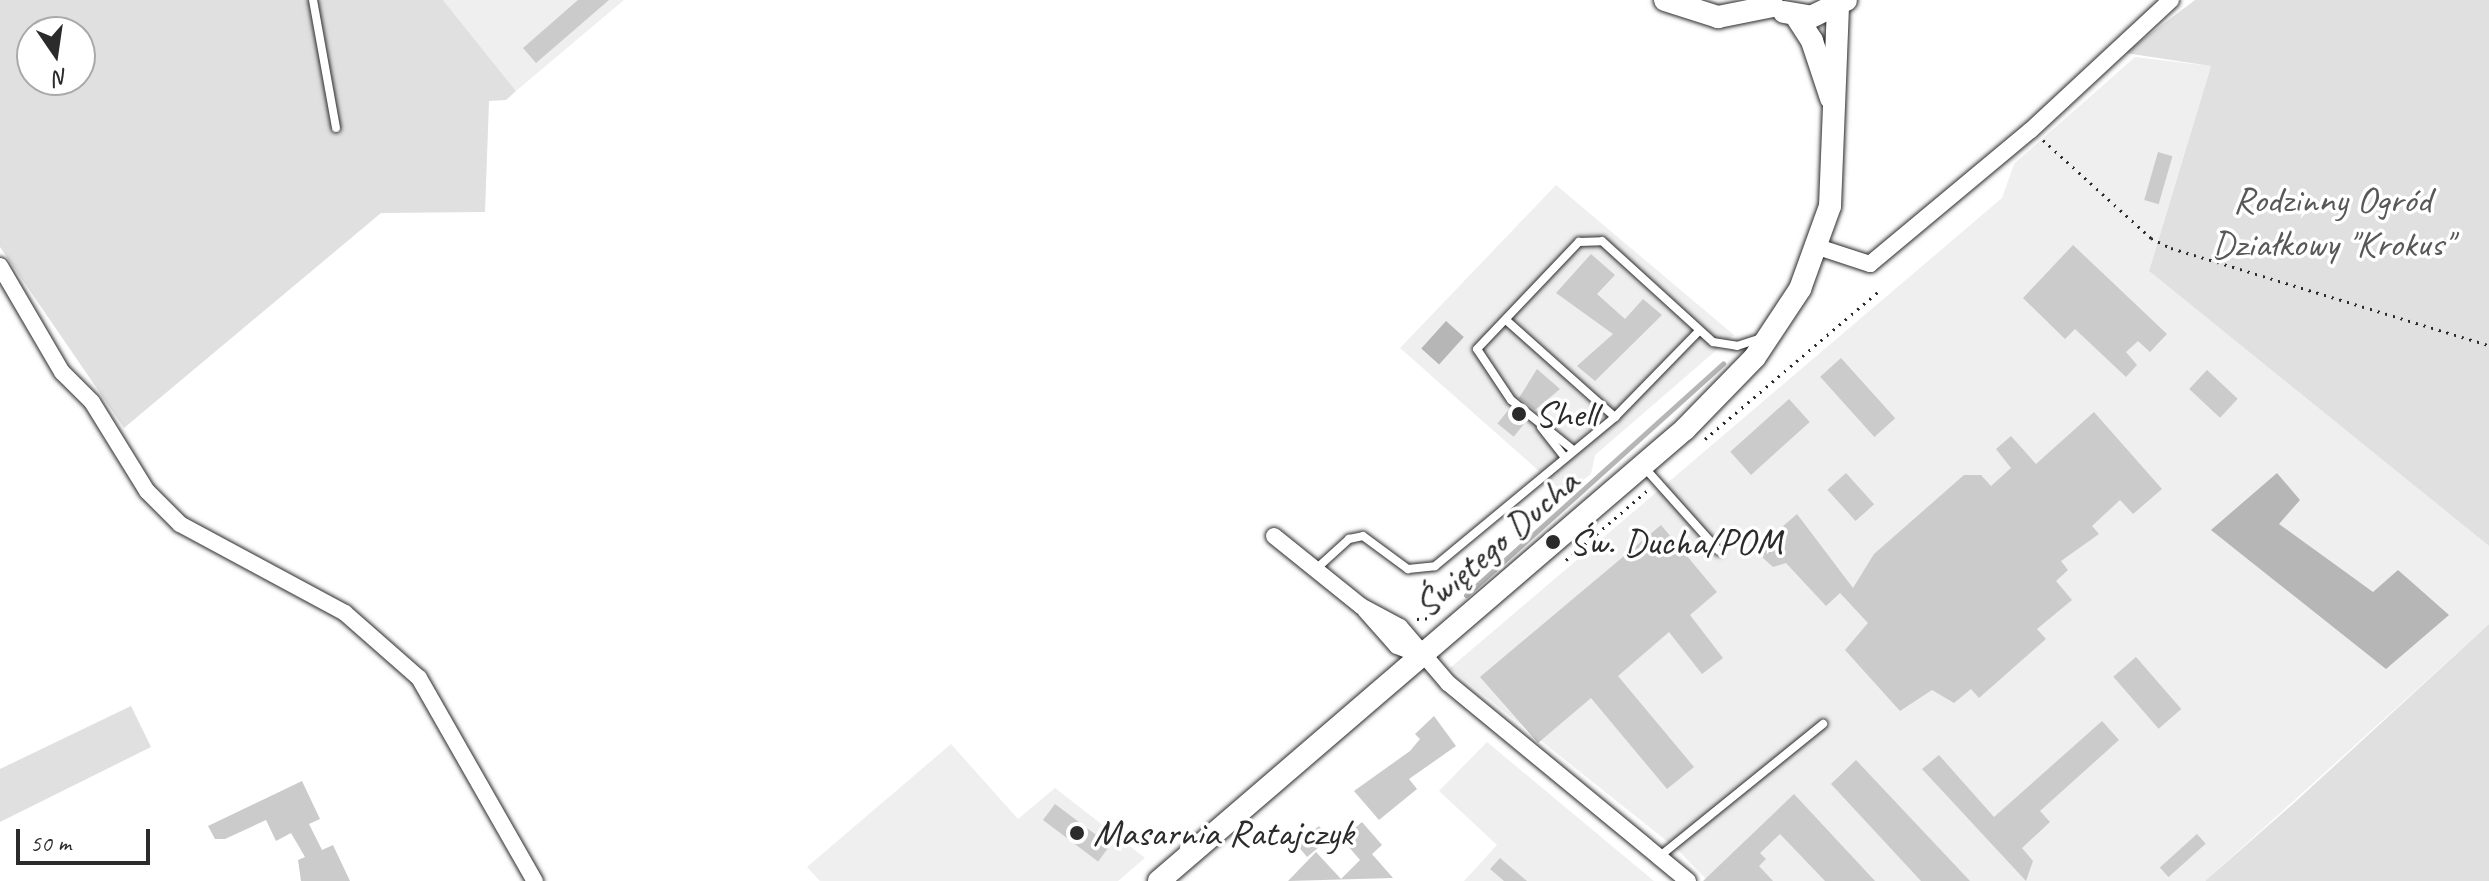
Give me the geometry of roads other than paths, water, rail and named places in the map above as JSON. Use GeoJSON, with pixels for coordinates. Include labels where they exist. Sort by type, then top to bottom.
{"type":"FeatureCollection","features":[{"type":"Feature","properties":{"kind":"main road"},"geometry":{"type":"LineString","coordinates":[[1665,0],[1718,17],[1770,3],[1796,16],[1842,3]]}},
{"type":"Feature","properties":{"kind":"main road"},"geometry":{"type":"LineString","coordinates":[[1676,0],[1717,0]]}},
{"type":"Feature","properties":{"kind":"main road","name":"Świętego Ducha"},"geometry":{"type":"LineString","coordinates":[[1159,881],[1726,390],[1779,326],[1818,247],[1830,206],[1842,3]]}},
{"type":"Feature","properties":{"kind":"main road","name":"Świętego Ducha"},"geometry":{"type":"LineString","coordinates":[[1796,16],[1822,65],[1837,122]]}},
{"type":"Feature","properties":{"kind":"street"},"geometry":{"type":"LineString","coordinates":[[1818,247],[1870,264],[2031,130],[2171,0]]}},
{"type":"Feature","properties":{"kind":"street"},"geometry":{"type":"LineString","coordinates":[[0,266],[62,372],[92,402],[147,491],[180,524],[345,613],[419,678],[535,881]]}},
{"type":"Feature","properties":{"kind":"street"},"geometry":{"type":"LineString","coordinates":[[1274,536],[1361,606],[1400,627],[1421,655],[1688,881]]}},
{"type":"Feature","properties":{"kind":"lane"},"geometry":{"type":"LineString","coordinates":[[313,0],[336,128]]}},
{"type":"Feature","properties":{"kind":"lane"},"geometry":{"type":"LineString","coordinates":[[1564,456],[1477,357],[1478,346],[1575,246],[1594,239],[1713,342],[1737,346],[1779,326]]}},
{"type":"Feature","properties":{"kind":"lane"},"geometry":{"type":"LineString","coordinates":[[1506,320],[1615,417]]}},
{"type":"Feature","properties":{"kind":"lane"},"geometry":{"type":"LineString","coordinates":[[1316,569],[1349,539],[1363,536],[1408,569],[1430,569],[1572,449],[1615,417],[1699,331]]}},
{"type":"Feature","properties":{"kind":"lane"},"geometry":{"type":"LineString","coordinates":[[1541,427],[1572,449]]}},
{"type":"Feature","properties":{"kind":"lane"},"geometry":{"type":"LineString","coordinates":[[1642,465],[1719,551]]}},
{"type":"Feature","properties":{"kind":"lane"},"geometry":{"type":"LineString","coordinates":[[1660,856],[1823,724]]}},
{"type":"Feature","properties":{"kind":"waterway"},"geometry":{"type":"LineString","coordinates":[[1466,595],[1723,364]]}},
{"type":"Feature","properties":{"kind":"place","name":"Shell"},"geometry":{"type":"Point","coordinates":[1519,414]}},
{"type":"Feature","properties":{"kind":"place","name":"Św. Ducha/POM"},"geometry":{"type":"Point","coordinates":[1553,542]}},
{"type":"Feature","properties":{"kind":"place","name":"Masarnia Ratajczyk"},"geometry":{"type":"Point","coordinates":[1077,833]}},
{"type":"Feature","properties":{"kind":"park label","name":"Rodzinny Ogród Działkowy \"Krokus\""},"geometry":{"type":"Point","coordinates":[2332,222]}}]}
